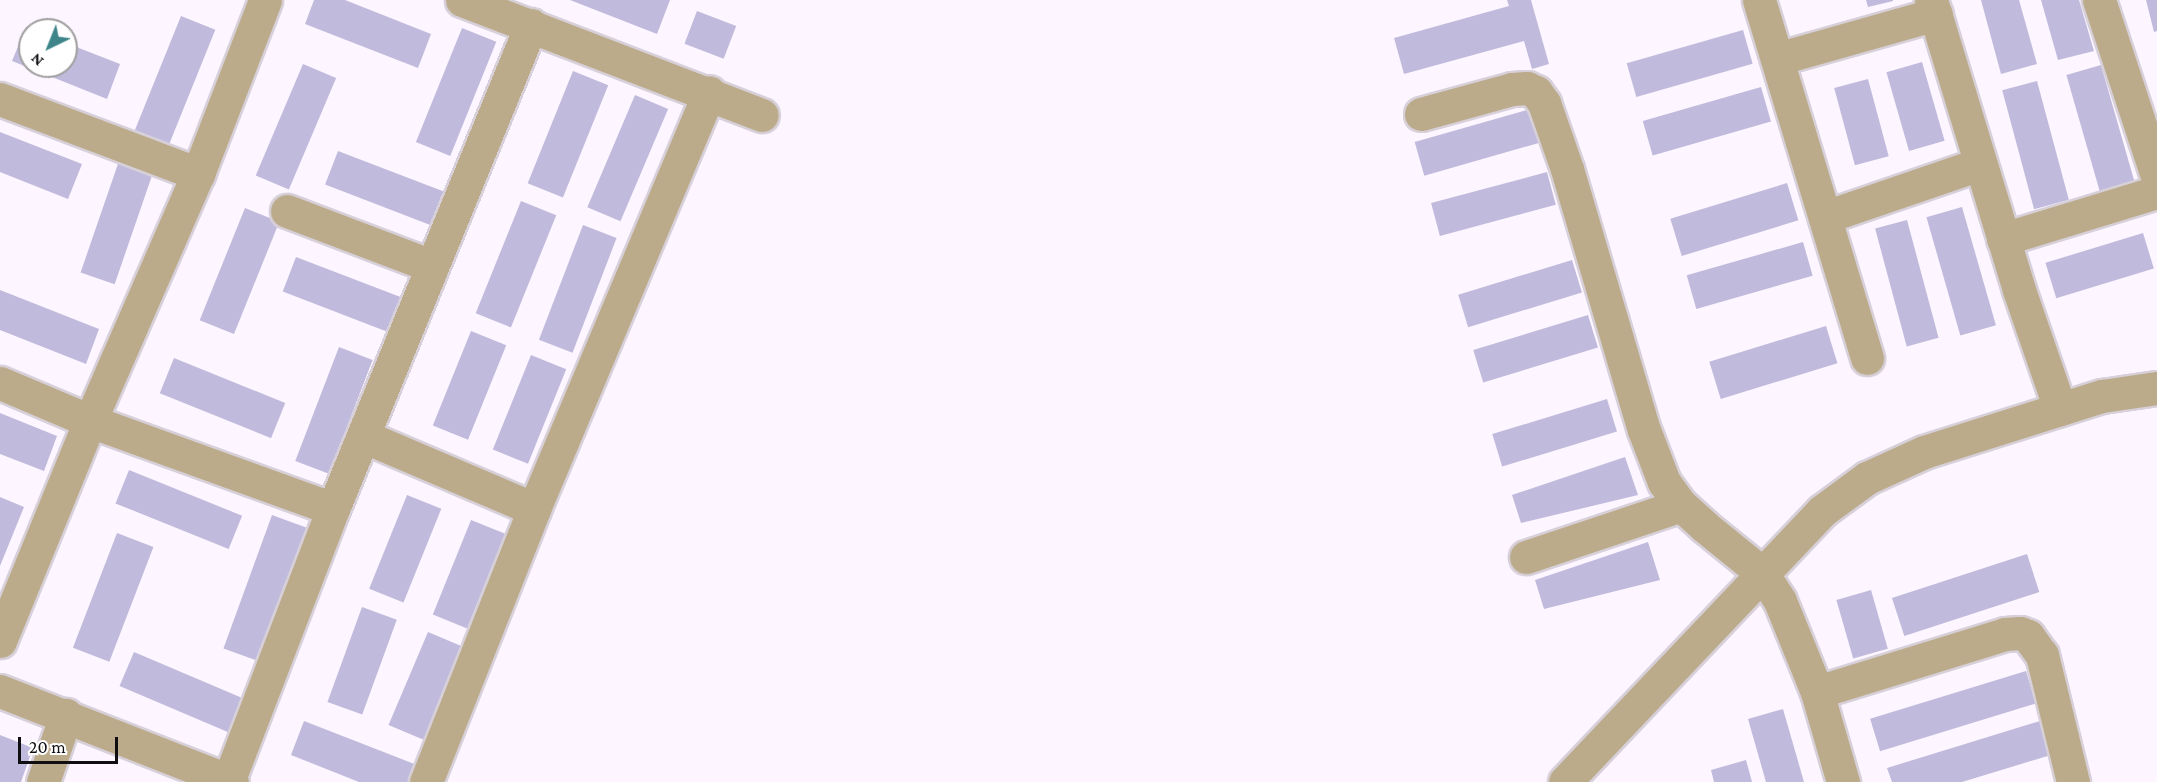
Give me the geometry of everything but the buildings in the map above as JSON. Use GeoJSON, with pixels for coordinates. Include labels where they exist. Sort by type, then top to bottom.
{"type":"FeatureCollection","features":[{"type":"Feature","properties":{"kind":"street"},"geometry":{"type":"LineString","coordinates":[[0,641],[90,421],[198,174],[265,0]]}},
{"type":"Feature","properties":{"kind":"street"},"geometry":{"type":"LineString","coordinates":[[462,0],[709,92],[762,115]]}},
{"type":"Feature","properties":{"kind":"street"},"geometry":{"type":"LineString","coordinates":[[1759,0],[1867,358]]}},
{"type":"Feature","properties":{"kind":"street"},"geometry":{"type":"LineString","coordinates":[[2099,0],[2157,176]]}},
{"type":"Feature","properties":{"kind":"street"},"geometry":{"type":"LineString","coordinates":[[1777,59],[1934,7],[2003,239],[2060,409]]}},
{"type":"Feature","properties":{"kind":"street"},"geometry":{"type":"LineString","coordinates":[[0,691],[230,781],[333,509],[531,25]]}},
{"type":"Feature","properties":{"kind":"street"},"geometry":{"type":"LineString","coordinates":[[1421,114],[1512,89],[1527,88],[1536,92],[1544,103],[1567,169],[1644,430],[1664,482],[1681,506],[1762,573],[1780,602],[1817,692],[1843,782]]}},
{"type":"Feature","properties":{"kind":"street"},"geometry":{"type":"LineString","coordinates":[[426,782],[534,509],[709,92]]}},
{"type":"Feature","properties":{"kind":"street"},"geometry":{"type":"LineString","coordinates":[[0,99],[198,174]]}},
{"type":"Feature","properties":{"kind":"street"},"geometry":{"type":"LineString","coordinates":[[1825,217],[1980,164]]}},
{"type":"Feature","properties":{"kind":"street"},"geometry":{"type":"LineString","coordinates":[[2003,239],[2157,192]]}},
{"type":"Feature","properties":{"kind":"street"},"geometry":{"type":"LineString","coordinates":[[287,211],[432,266]]}},
{"type":"Feature","properties":{"kind":"street"},"geometry":{"type":"LineString","coordinates":[[0,383],[90,421],[333,509]]}},
{"type":"Feature","properties":{"kind":"street"},"geometry":{"type":"LineString","coordinates":[[1565,782],[1822,511],[1867,478],[1924,452],[2060,409],[2102,396],[2157,388]]}},
{"type":"Feature","properties":{"kind":"street"},"geometry":{"type":"LineString","coordinates":[[363,436],[534,509]]}},
{"type":"Feature","properties":{"kind":"street"},"geometry":{"type":"LineString","coordinates":[[1526,556],[1681,506]]}},
{"type":"Feature","properties":{"kind":"street"},"geometry":{"type":"LineString","coordinates":[[1817,692],[2005,634],[2020,633],[2028,636],[2042,656],[2073,782]]}},
{"type":"Feature","properties":{"kind":"street"},"geometry":{"type":"LineString","coordinates":[[43,782],[66,715]]}}]}
